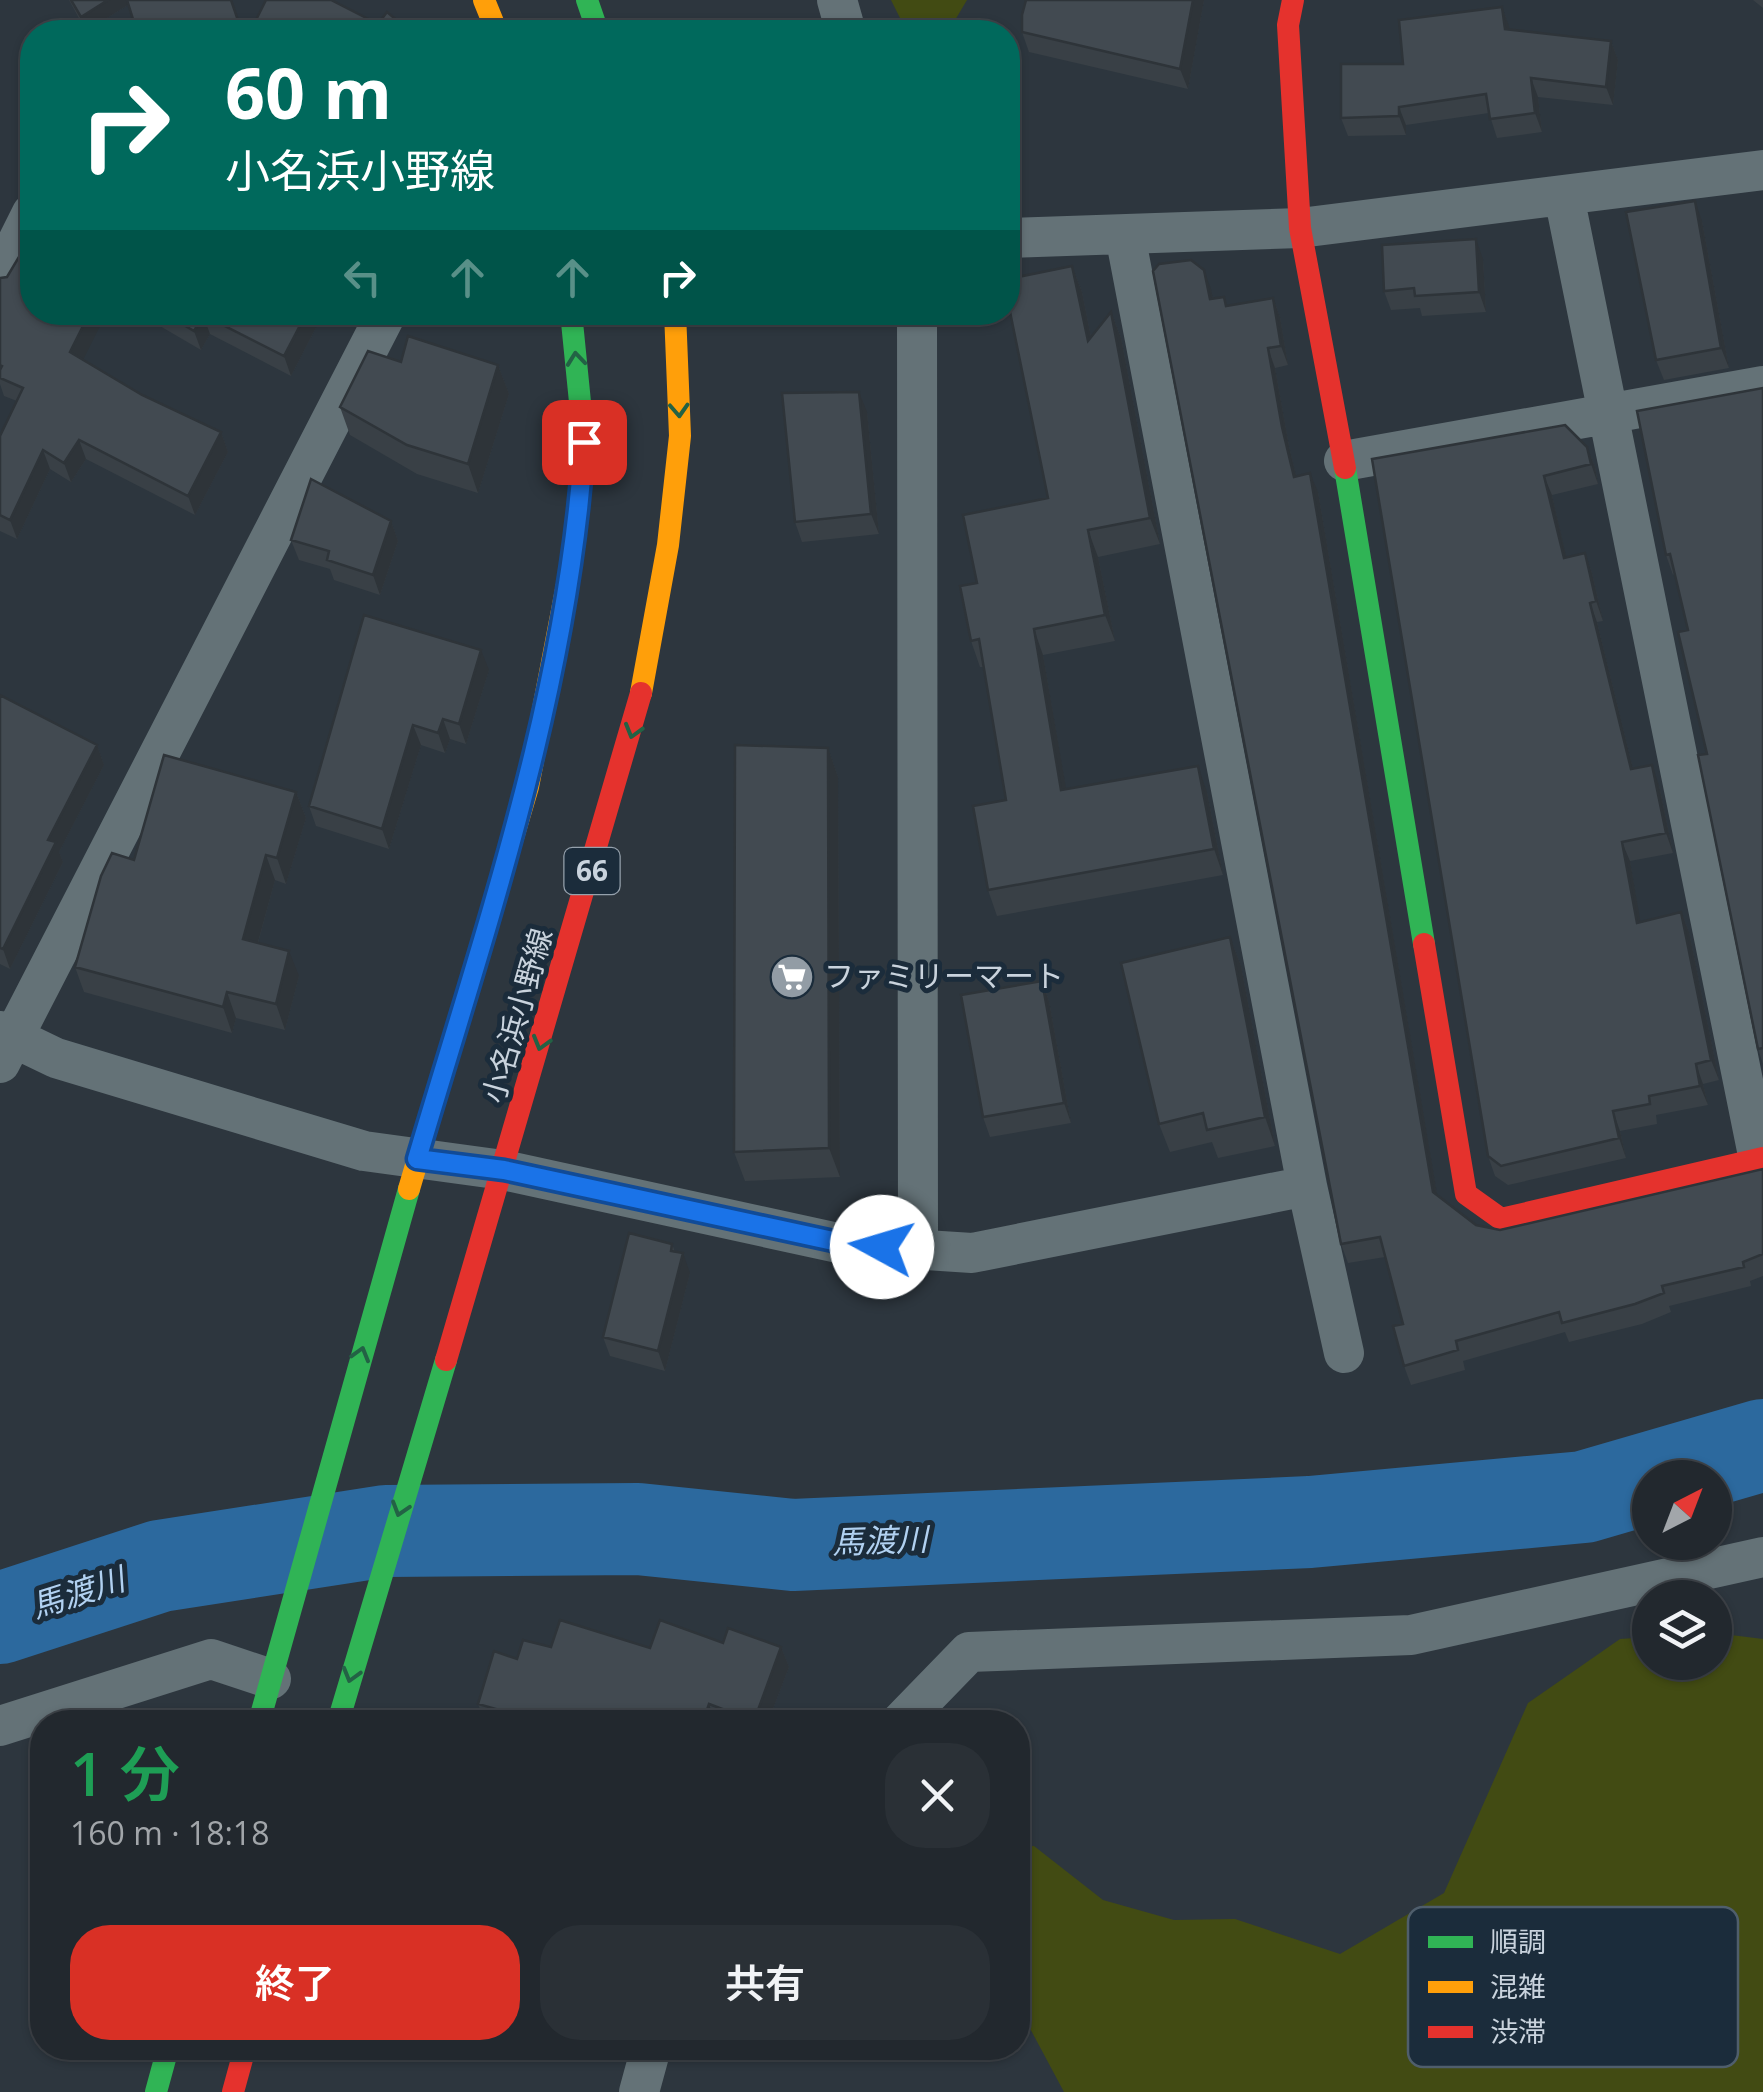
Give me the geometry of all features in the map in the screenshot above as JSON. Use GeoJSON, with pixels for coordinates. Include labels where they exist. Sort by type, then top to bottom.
{"type":"FeatureCollection","features":[{"type":"Feature","properties":{"kind":"main road"},"geometry":{"type":"LineString","coordinates":[[1293,0],[1288,25],[1300,228],[1344,461],[1466,1194],[1500,1220],[1761,1159]]}},
{"type":"Feature","properties":{"kind":"main road","name":"小名浜小野線"},"geometry":{"type":"LineString","coordinates":[[262,1710],[417,1159],[528,788],[565,609],[584,442],[572,325]]}},
{"type":"Feature","properties":{"kind":"main road","name":"小名浜小野線"},"geometry":{"type":"LineString","coordinates":[[341,1710],[637,717],[668,545],[680,436],[676,325]]}},
{"type":"Feature","properties":{"kind":"main road"},"geometry":{"type":"LineString","coordinates":[[156,2092],[165,2060]]}},
{"type":"Feature","properties":{"kind":"main road"},"geometry":{"type":"LineString","coordinates":[[233,2092],[242,2060]]}},
{"type":"Feature","properties":{"kind":"street"},"geometry":{"type":"LineString","coordinates":[[1020,238],[1300,228],[1763,170]]}},
{"type":"Feature","properties":{"kind":"street"},"geometry":{"type":"LineString","coordinates":[[1564,196],[1761,1159]]}},
{"type":"Feature","properties":{"kind":"street"},"geometry":{"type":"LineString","coordinates":[[1125,235],[1307,1186],[1344,1352]]}},
{"type":"Feature","properties":{"kind":"street"},"geometry":{"type":"LineString","coordinates":[[0,277],[20,236]]}},
{"type":"Feature","properties":{"kind":"street"},"geometry":{"type":"LineString","coordinates":[[379,325],[4,1044],[364,1151],[504,1170],[847,1244],[972,1252],[1307,1186]]}},
{"type":"Feature","properties":{"kind":"street"},"geometry":{"type":"LineString","coordinates":[[917,325],[918,1249]]}},
{"type":"Feature","properties":{"kind":"street"},"geometry":{"type":"LineString","coordinates":[[1344,461],[1763,386]]}},
{"type":"Feature","properties":{"kind":"street"},"geometry":{"type":"LineString","coordinates":[[913,1710],[970,1652],[1412,1635],[1763,1558]]}},
{"type":"Feature","properties":{"kind":"street"},"geometry":{"type":"LineString","coordinates":[[51,1710],[210,1660],[276,1661]]}},
{"type":"Feature","properties":{"kind":"street"},"geometry":{"type":"LineString","coordinates":[[0,1726],[30,1717]]}},
{"type":"Feature","properties":{"kind":"street"},"geometry":{"type":"LineString","coordinates":[[639,2092],[648,2060]]}},
{"type":"Feature","properties":{"kind":"green space"},"geometry":{"type":"Polygon","coordinates":[[[891,0],[967,0],[955,20],[901,20],[891,0]]]}},
{"type":"Feature","properties":{"kind":"green space"},"geometry":{"type":"Polygon","coordinates":[[[1732,1635],[1763,1639],[1763,2092],[1064,2092],[1030,2028],[1030,1846],[1103,1900],[1174,1920],[1235,1919],[1340,1954],[1408,1914],[1408,2067],[1738,2067],[1738,1907],[1420,1907],[1444,1893],[1528,1703],[1620,1639],[1632,1638],[1632,1680],[1732,1680],[1732,1635]]]}},
{"type":"Feature","properties":{"kind":"building"},"geometry":{"type":"Polygon","coordinates":[[[71,0],[108,0],[81,17],[71,0]]]}},
{"type":"Feature","properties":{"kind":"building"},"geometry":{"type":"Polygon","coordinates":[[[127,0],[231,0],[238,20],[133,20],[127,0]]]}},
{"type":"Feature","properties":{"kind":"building"},"geometry":{"type":"Polygon","coordinates":[[[266,0],[331,0],[370,20],[256,20],[266,0]]]}},
{"type":"Feature","properties":{"kind":"building"},"geometry":{"type":"Polygon","coordinates":[[[1026,0],[1193,0],[1180,69],[1022,32],[1026,0]]]}},
{"type":"Feature","properties":{"kind":"building"},"geometry":{"type":"Polygon","coordinates":[[[1502,7],[1505,29],[1611,41],[1606,87],[1531,78],[1535,113],[1490,119],[1486,94],[1399,107],[1399,116],[1341,118],[1341,64],[1403,64],[1399,20],[1502,7]]]}},
{"type":"Feature","properties":{"kind":"building"},"geometry":{"type":"Polygon","coordinates":[[[1695,201],[1721,348],[1656,360],[1626,212],[1695,201]]]}},
{"type":"Feature","properties":{"kind":"building"},"geometry":{"type":"Polygon","coordinates":[[[1476,239],[1479,292],[1415,296],[1414,288],[1384,291],[1382,245],[1476,239]]]}},
{"type":"Feature","properties":{"kind":"building"},"geometry":{"type":"Polygon","coordinates":[[[20,255],[20,325],[84,325],[70,352],[142,395],[221,432],[188,496],[79,440],[64,463],[43,450],[10,520],[0,515],[0,436],[23,388],[0,378],[0,278],[7,277],[20,255]]]}},
{"type":"Feature","properties":{"kind":"building"},"geometry":{"type":"Polygon","coordinates":[[[1191,260],[1204,270],[1210,299],[1224,297],[1226,306],[1273,298],[1281,346],[1268,348],[1282,427],[1294,477],[1310,473],[1433,1192],[1476,1225],[1500,1230],[1763,1169],[1763,1254],[1743,1262],[1744,1267],[1662,1286],[1664,1293],[1635,1304],[1562,1323],[1559,1312],[1456,1341],[1458,1350],[1404,1366],[1393,1326],[1403,1324],[1380,1237],[1341,1244],[1153,271],[1159,264],[1191,260]]]}},
{"type":"Feature","properties":{"kind":"building"},"geometry":{"type":"Polygon","coordinates":[[[1072,266],[1088,341],[1111,312],[1150,518],[1088,530],[1105,615],[1034,629],[1061,790],[1198,766],[1214,849],[988,890],[973,806],[1006,800],[979,639],[971,641],[960,586],[977,583],[963,515],[1048,498],[1013,325],[1020,325],[1020,277],[1072,266]]]}},
{"type":"Feature","properties":{"kind":"building"},"geometry":{"type":"Polygon","coordinates":[[[223,325],[300,325],[284,356],[223,325]]]}},
{"type":"Feature","properties":{"kind":"building"},"geometry":{"type":"Polygon","coordinates":[[[408,336],[498,365],[468,464],[407,445],[340,407],[368,351],[401,362],[408,336]]]}},
{"type":"Feature","properties":{"kind":"building"},"geometry":{"type":"Polygon","coordinates":[[[1763,388],[1763,1048],[1758,1049],[1698,755],[1707,754],[1678,632],[1688,630],[1670,554],[1666,555],[1637,411],[1763,388]]]}},
{"type":"Feature","properties":{"kind":"building"},"geometry":{"type":"Polygon","coordinates":[[[859,392],[871,514],[795,522],[782,393],[859,392]]]}},
{"type":"Feature","properties":{"kind":"building"},"geometry":{"type":"Polygon","coordinates":[[[1565,425],[1587,447],[1591,464],[1544,476],[1564,558],[1585,553],[1596,601],[1590,603],[1631,769],[1652,765],[1666,833],[1622,842],[1637,923],[1681,912],[1711,1060],[1696,1064],[1700,1086],[1649,1096],[1650,1104],[1613,1111],[1619,1138],[1501,1166],[1488,1156],[1372,459],[1565,425]]]}},
{"type":"Feature","properties":{"kind":"building"},"geometry":{"type":"Polygon","coordinates":[[[311,479],[391,521],[373,575],[327,560],[329,551],[291,540],[311,479]]]}},
{"type":"Feature","properties":{"kind":"building"},"geometry":{"type":"Polygon","coordinates":[[[364,615],[481,650],[459,724],[443,719],[438,733],[413,725],[382,829],[309,806],[364,615]]]}},
{"type":"Feature","properties":{"kind":"building"},"geometry":{"type":"Polygon","coordinates":[[[0,695],[97,745],[48,840],[56,842],[3,949],[0,948],[0,695]]]}},
{"type":"Feature","properties":{"kind":"building","name":"ファミリーマート"},"geometry":{"type":"Polygon","coordinates":[[[735,745],[828,748],[829,1148],[734,1152],[735,745]]]}},
{"type":"Feature","properties":{"kind":"building"},"geometry":{"type":"Polygon","coordinates":[[[164,755],[296,792],[277,858],[266,855],[243,939],[289,951],[276,1004],[227,992],[223,1007],[75,967],[101,876],[112,853],[134,860],[164,755]]]}},
{"type":"Feature","properties":{"kind":"building"},"geometry":{"type":"Polygon","coordinates":[[[1230,937],[1265,1117],[1207,1130],[1203,1113],[1159,1124],[1121,963],[1230,937]]]}},
{"type":"Feature","properties":{"kind":"building"},"geometry":{"type":"Polygon","coordinates":[[[1042,981],[1064,1103],[983,1117],[961,995],[1042,981]]]}},
{"type":"Feature","properties":{"kind":"building"},"geometry":{"type":"Polygon","coordinates":[[[629,1233],[672,1244],[671,1251],[683,1253],[658,1351],[603,1337],[629,1233]]]}},
{"type":"Feature","properties":{"kind":"building"},"geometry":{"type":"Polygon","coordinates":[[[560,1620],[650,1648],[660,1620],[723,1643],[728,1628],[781,1647],[758,1710],[725,1710],[709,1704],[707,1710],[499,1710],[478,1704],[494,1651],[517,1659],[523,1640],[551,1647],[560,1620]]]}},
{"type":"Feature","properties":{"kind":"waterway","name":"馬渡川"},"geometry":{"type":"LineString","coordinates":[[0,1618],[160,1566],[386,1531],[638,1529],[793,1545],[1310,1522],[1584,1497],[1763,1445]]}},
{"type":"Feature","properties":{"kind":"traffic: fast"},"geometry":{"type":"LineString","coordinates":[[587,0],[594,20]]}},
{"type":"Feature","properties":{"kind":"traffic: fast"},"geometry":{"type":"LineString","coordinates":[[572,325],[584,442],[574,548]]}},
{"type":"Feature","properties":{"kind":"traffic: fast"},"geometry":{"type":"LineString","coordinates":[[1345,468],[1424,944]]}},
{"type":"Feature","properties":{"kind":"traffic: fast"},"geometry":{"type":"LineString","coordinates":[[262,1710],[409,1189]]}},
{"type":"Feature","properties":{"kind":"traffic: fast"},"geometry":{"type":"LineString","coordinates":[[342,1710],[446,1360]]}},
{"type":"Feature","properties":{"kind":"traffic: fast"},"geometry":{"type":"LineString","coordinates":[[156,2092],[165,2060]]}},
{"type":"Feature","properties":{"kind":"traffic: slow"},"geometry":{"type":"LineString","coordinates":[[484,0],[492,20]]}},
{"type":"Feature","properties":{"kind":"traffic: slow"},"geometry":{"type":"LineString","coordinates":[[641,693],[668,545],[680,436],[676,325]]}},
{"type":"Feature","properties":{"kind":"traffic: slow"},"geometry":{"type":"LineString","coordinates":[[409,1189],[528,787],[574,548]]}},
{"type":"Feature","properties":{"kind":"traffic: jam"},"geometry":{"type":"LineString","coordinates":[[1293,0],[1288,25],[1300,228],[1345,468]]}},
{"type":"Feature","properties":{"kind":"traffic: jam"},"geometry":{"type":"LineString","coordinates":[[446,1360],[641,693]]}},
{"type":"Feature","properties":{"kind":"traffic: jam"},"geometry":{"type":"LineString","coordinates":[[1424,944],[1466,1194],[1501,1219],[1763,1158]]}},
{"type":"Feature","properties":{"kind":"traffic: jam"},"geometry":{"type":"LineString","coordinates":[[233,2092],[242,2060]]}},
{"type":"Feature","properties":{"kind":"place","name":"ファミリーマート"},"geometry":{"type":"Point","coordinates":[792,977]}},
{"type":"Feature","properties":{"kind":"route"},"geometry":{"type":"LineString","coordinates":[[584,442],[580,510],[565,609],[528,788],[417,1159],[504,1170],[847,1244],[882,1247]]}}]}
